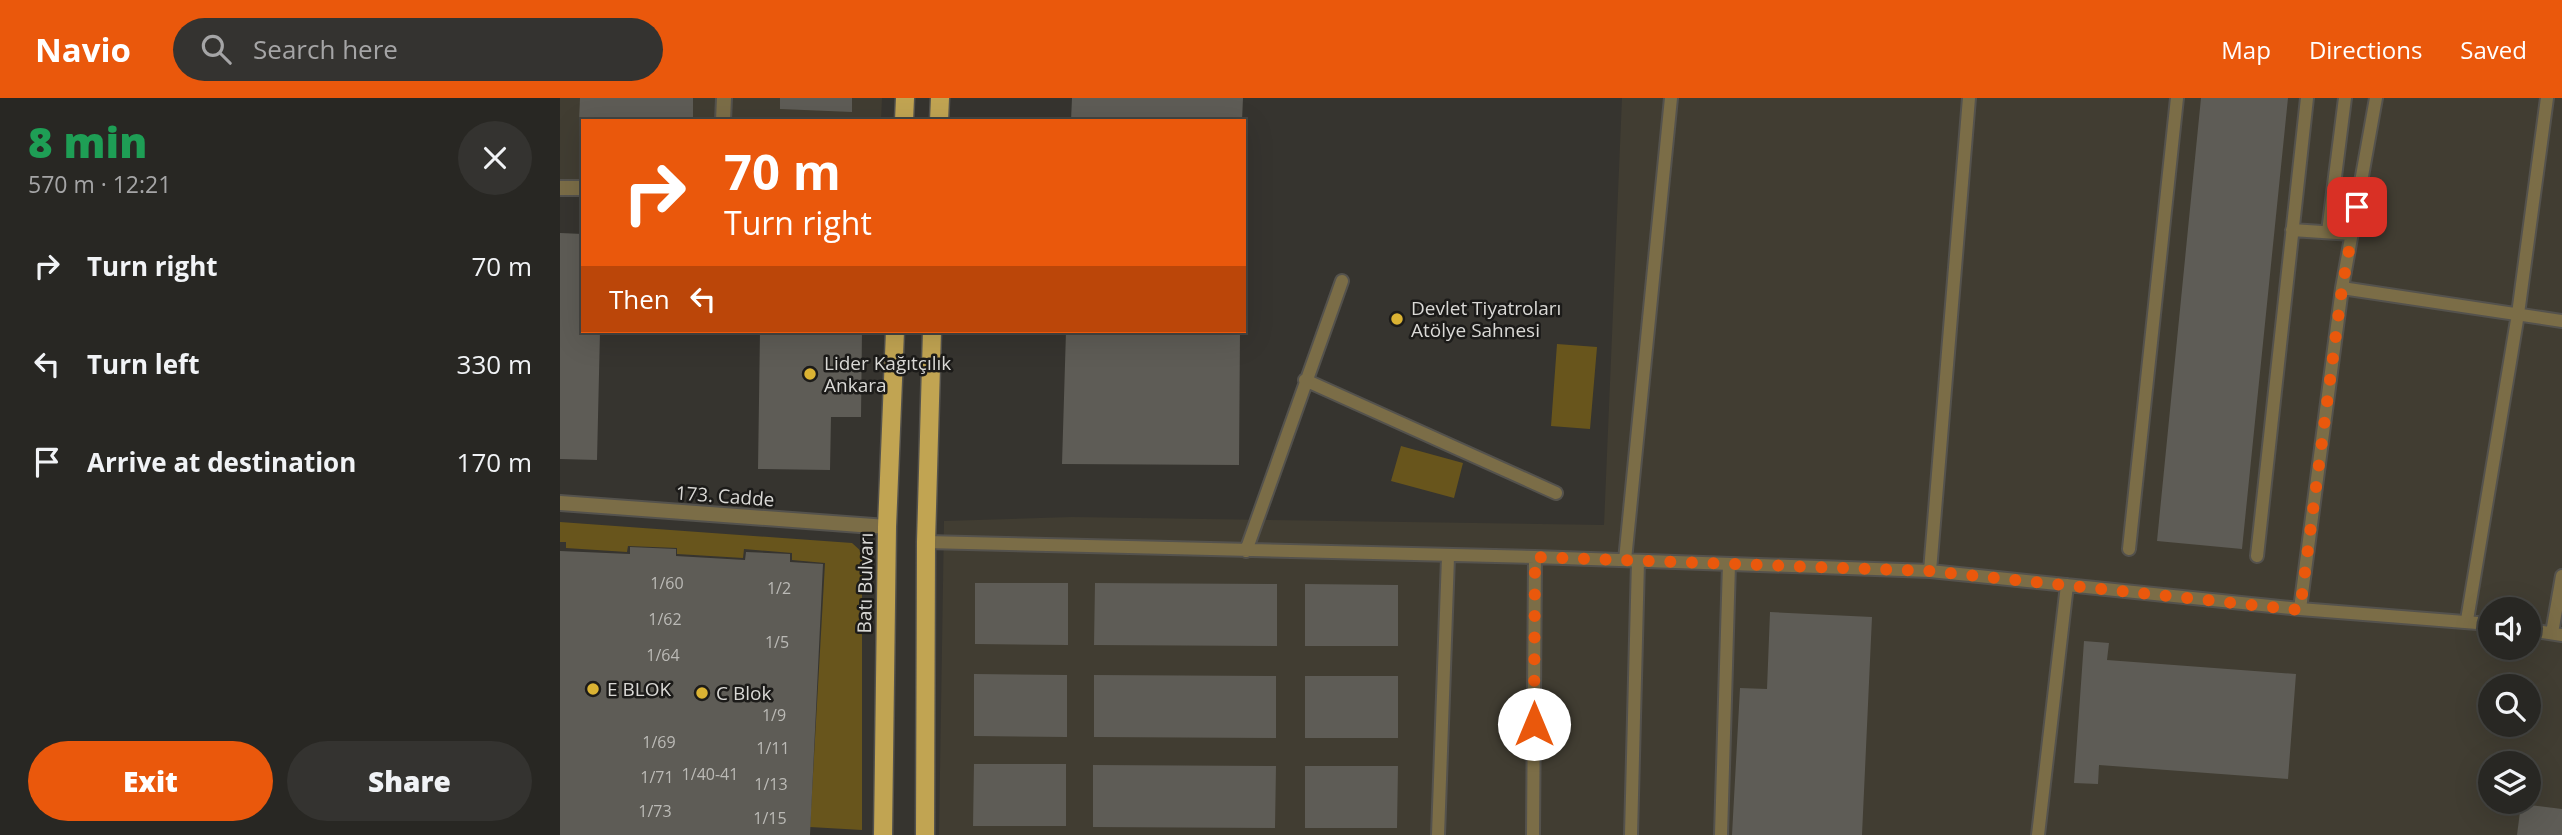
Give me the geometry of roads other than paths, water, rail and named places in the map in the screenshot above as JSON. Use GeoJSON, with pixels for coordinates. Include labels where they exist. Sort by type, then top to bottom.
{"type":"FeatureCollection","features":[{"type":"Feature","properties":{"kind":"main road"},"geometry":{"type":"LineString","coordinates":[[904,119],[905,98]]}},
{"type":"Feature","properties":{"kind":"main road"},"geometry":{"type":"LineString","coordinates":[[939,119],[940,98]]}},
{"type":"Feature","properties":{"kind":"main road","name":"Batı Bulvarı"},"geometry":{"type":"LineString","coordinates":[[883,835],[887,527],[895,333]]}},
{"type":"Feature","properties":{"kind":"main road"},"geometry":{"type":"LineString","coordinates":[[925,835],[926,542],[932,333]]}},
{"type":"Feature","properties":{"kind":"street"},"geometry":{"type":"LineString","coordinates":[[723,119],[724,98]]}},
{"type":"Feature","properties":{"kind":"street"},"geometry":{"type":"LineString","coordinates":[[1631,835],[1631,561],[1671,98]]}},
{"type":"Feature","properties":{"kind":"street"},"geometry":{"type":"LineString","coordinates":[[1930,571],[1969,98]]}},
{"type":"Feature","properties":{"kind":"street"},"geometry":{"type":"LineString","coordinates":[[2129,549],[2177,98]]}},
{"type":"Feature","properties":{"kind":"street"},"geometry":{"type":"LineString","coordinates":[[2257,556],[2307,98]]}},
{"type":"Feature","properties":{"kind":"street"},"geometry":{"type":"LineString","coordinates":[[2328,232],[2345,98]]}},
{"type":"Feature","properties":{"kind":"street"},"geometry":{"type":"LineString","coordinates":[[2300,610],[2342,288],[2376,98]]}},
{"type":"Feature","properties":{"kind":"street"},"geometry":{"type":"LineString","coordinates":[[2467,620],[2518,314],[2547,98]]}},
{"type":"Feature","properties":{"kind":"street"},"geometry":{"type":"LineString","coordinates":[[560,188],[581,188]]}},
{"type":"Feature","properties":{"kind":"street"},"geometry":{"type":"LineString","coordinates":[[2292,229],[2352,234]]}},
{"type":"Feature","properties":{"kind":"street"},"geometry":{"type":"LineString","coordinates":[[1246,551],[1342,281]]}},
{"type":"Feature","properties":{"kind":"street"},"geometry":{"type":"LineString","coordinates":[[2342,288],[2562,321]]}},
{"type":"Feature","properties":{"kind":"street"},"geometry":{"type":"LineString","coordinates":[[1305,380],[1556,493]]}},
{"type":"Feature","properties":{"kind":"street","name":"173. Cadde"},"geometry":{"type":"LineString","coordinates":[[560,503],[887,527]]}},
{"type":"Feature","properties":{"kind":"street"},"geometry":{"type":"LineString","coordinates":[[926,542],[1448,557],[1535,557],[1930,571],[2300,610],[2478,622]]}},
{"type":"Feature","properties":{"kind":"street"},"geometry":{"type":"LineString","coordinates":[[1438,835],[1448,557]]}},
{"type":"Feature","properties":{"kind":"street"},"geometry":{"type":"LineString","coordinates":[[1533,835],[1535,557]]}},
{"type":"Feature","properties":{"kind":"street"},"geometry":{"type":"LineString","coordinates":[[1721,835],[1729,564]]}},
{"type":"Feature","properties":{"kind":"street"},"geometry":{"type":"LineString","coordinates":[[2557,634],[2562,576]]}},
{"type":"Feature","properties":{"kind":"street"},"geometry":{"type":"LineString","coordinates":[[2038,835],[2067,585]]}},
{"type":"Feature","properties":{"kind":"place","name":"Devlet Tiyatroları Atölye Sahnesi"},"geometry":{"type":"Point","coordinates":[1397,319]}},
{"type":"Feature","properties":{"kind":"place","name":"Lider Kağıtçılık Ankara"},"geometry":{"type":"Point","coordinates":[810,374]}},
{"type":"Feature","properties":{"kind":"place","name":"E BLOK"},"geometry":{"type":"Point","coordinates":[593,689]}},
{"type":"Feature","properties":{"kind":"place","name":"C Blok"},"geometry":{"type":"Point","coordinates":[702,693]}}]}
